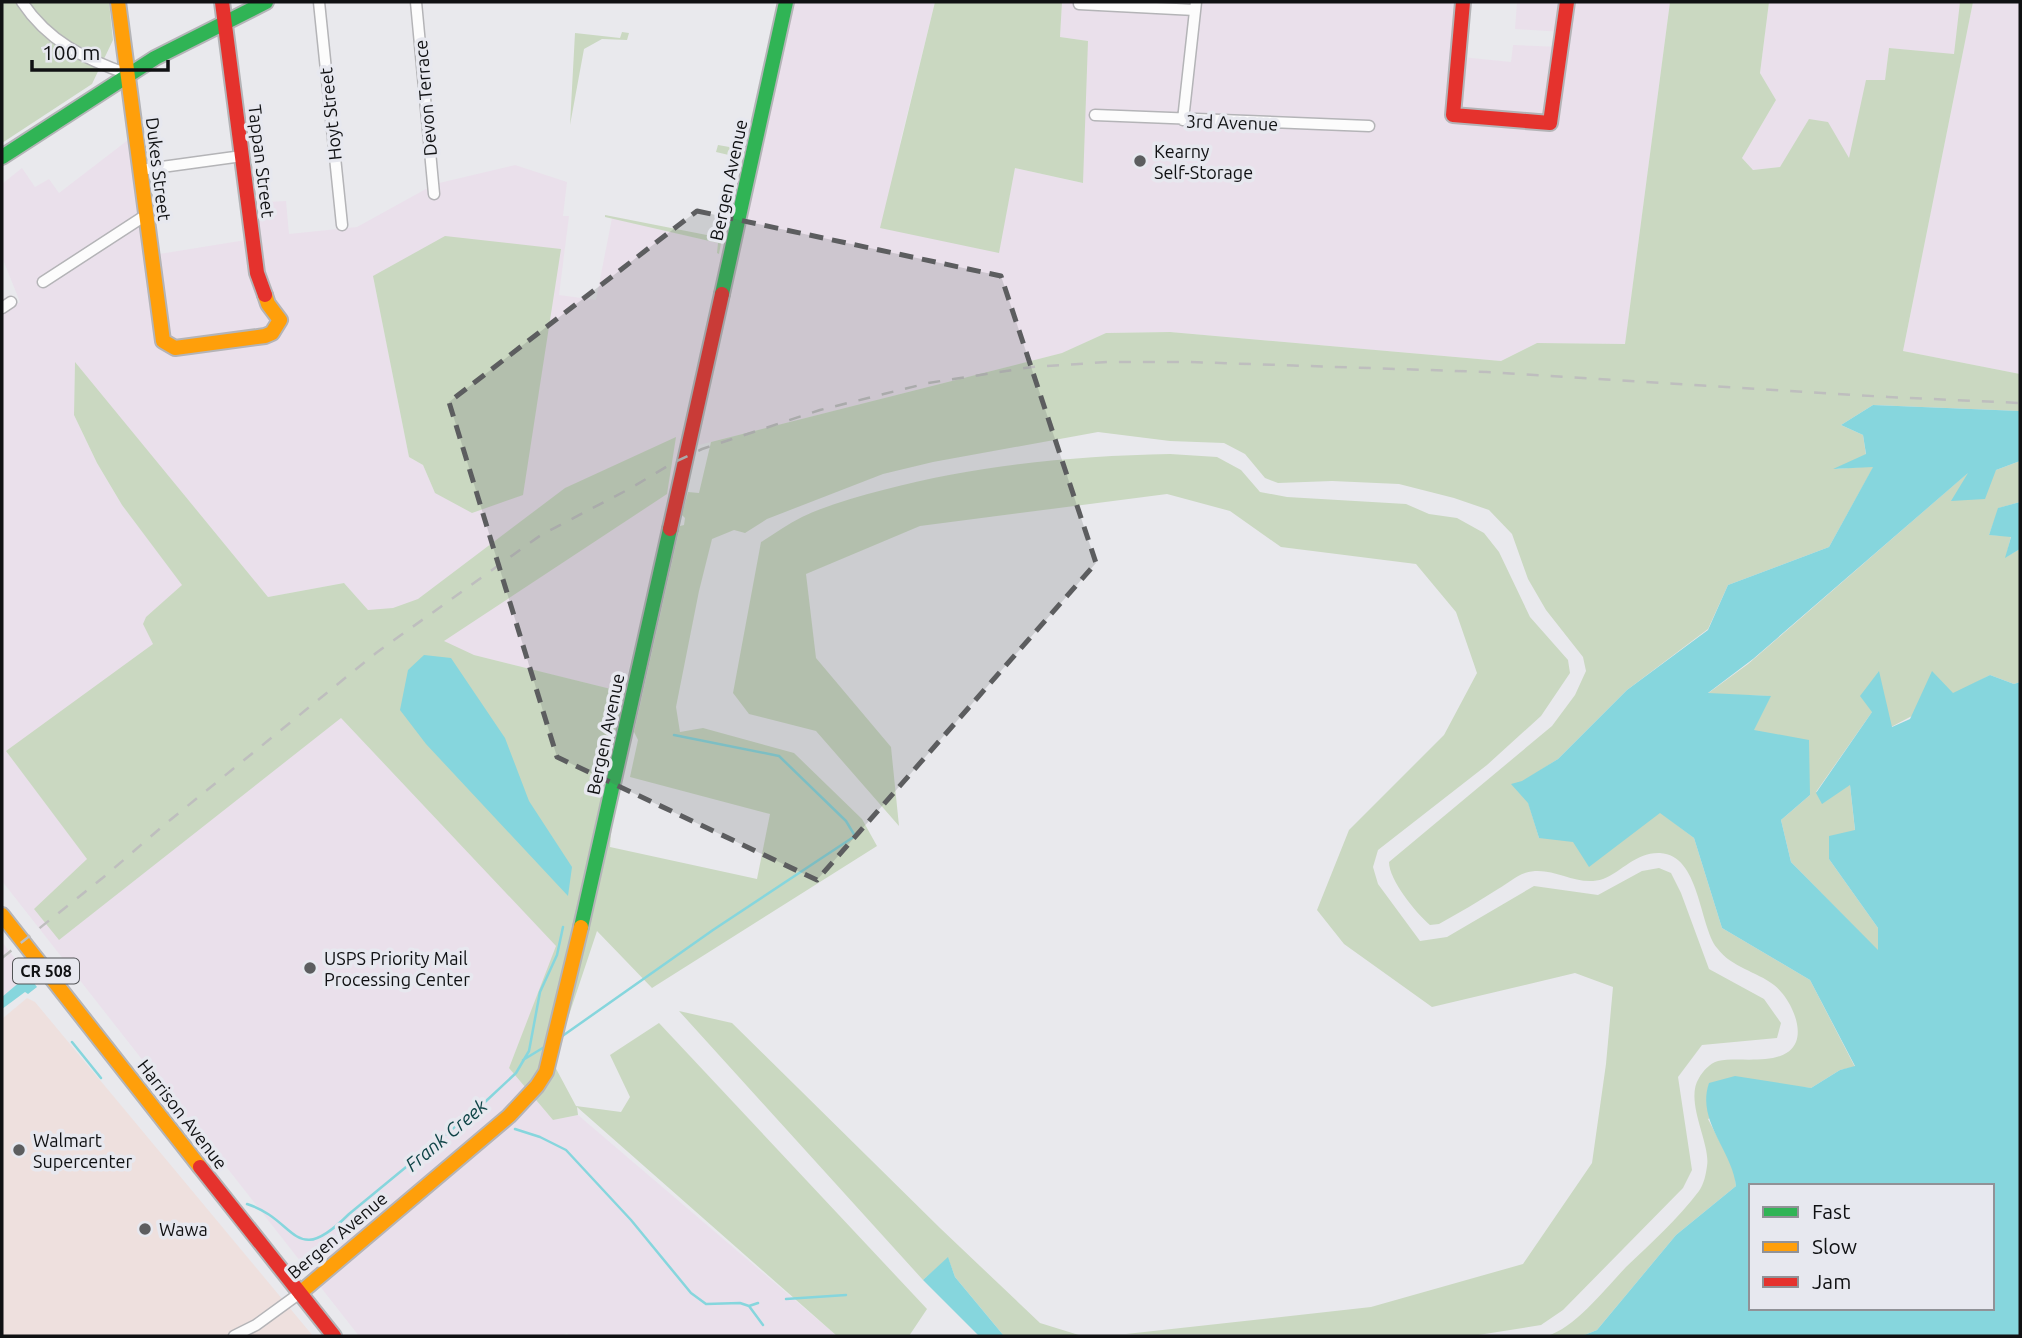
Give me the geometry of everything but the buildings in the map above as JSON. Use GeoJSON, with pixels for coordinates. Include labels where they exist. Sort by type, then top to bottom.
{"type":"FeatureCollection","features":[{"type":"Feature","properties":{"kind":"street"},"geometry":{"type":"LineString","coordinates":[[22,2],[43,28],[64,46],[91,61],[128,74]]}},
{"type":"Feature","properties":{"kind":"street","name":"Dukes Street"},"geometry":{"type":"LineString","coordinates":[[118,2],[163,341]]}},
{"type":"Feature","properties":{"kind":"street","name":"Tappan Street"},"geometry":{"type":"LineString","coordinates":[[163,341],[175,348],[265,336],[272,333],[280,320],[268,304],[257,273],[222,2]]}},
{"type":"Feature","properties":{"kind":"street"},"geometry":{"type":"LineString","coordinates":[[2,158],[165,52],[266,2]]}},
{"type":"Feature","properties":{"kind":"street","name":"Hoyt Street"},"geometry":{"type":"LineString","coordinates":[[319,2],[342,225]]}},
{"type":"Feature","properties":{"kind":"street","name":"Devon Terrace"},"geometry":{"type":"LineString","coordinates":[[416,2],[434,194]]}},
{"type":"Feature","properties":{"kind":"street","name":"Bergen Avenue"},"geometry":{"type":"LineString","coordinates":[[234,1336],[256,1325],[300,1293],[509,1116],[537,1086],[546,1072],[607,816],[786,2]]}},
{"type":"Feature","properties":{"kind":"street"},"geometry":{"type":"LineString","coordinates":[[1463,2],[1453,116],[1550,123],[1567,2]]}},
{"type":"Feature","properties":{"kind":"street"},"geometry":{"type":"LineString","coordinates":[[1079,3],[1195,6],[1183,120]]}},
{"type":"Feature","properties":{"kind":"street","name":"3rd Avenue"},"geometry":{"type":"LineString","coordinates":[[1095,115],[1369,126]]}},
{"type":"Feature","properties":{"kind":"street"},"geometry":{"type":"LineString","coordinates":[[140,170],[242,156]]}},
{"type":"Feature","properties":{"kind":"street"},"geometry":{"type":"LineString","coordinates":[[43,282],[146,215]]}},
{"type":"Feature","properties":{"kind":"street","name":"Harrison Avenue"},"geometry":{"type":"LineString","coordinates":[[2,915],[334,1336]]}},
{"type":"Feature","properties":{"kind":"highlighted area"},"geometry":{"type":"Polygon","coordinates":[[[697,211],[1001,276],[1096,563],[817,880],[557,757],[449,402],[697,211]]]}},
{"type":"Feature","properties":{"kind":"shaded area"},"geometry":{"type":"Polygon","coordinates":[[[785,2],[935,2],[900,143],[998,253],[1015,168],[1082,183],[1087,41],[1060,37],[1062,2],[1465,2],[1461,57],[1511,62],[1513,45],[1561,47],[1564,32],[1515,29],[1517,2],[1670,2],[1625,344],[1537,343],[1501,361],[1170,332],[1106,333],[1063,353],[683,449],[623,692],[450,649],[378,622],[344,583],[268,597],[75,363],[74,415],[97,463],[122,505],[183,585],[341,718],[557,946],[509,1068],[553,1120],[578,1115],[837,1336],[569,1336],[567,1333],[561,1336],[359,1336],[2,881],[2,313],[20,302],[2,257],[2,184],[22,168],[35,187],[49,179],[59,193],[128,140],[147,256],[252,239],[248,203],[286,201],[289,234],[357,227],[435,184],[515,165],[567,182],[563,216],[569,216],[559,295],[596,300],[612,218],[726,245],[785,2]],[[373,276],[409,457],[423,465],[435,493],[373,276]]]}},
{"type":"Feature","properties":{"kind":"shaded area"},"geometry":{"type":"Polygon","coordinates":[[[1769,2],[1960,2],[1955,55],[1889,48],[1885,80],[1849,159],[1753,170],[1742,158],[1776,100],[1760,73],[1769,2]]]}},
{"type":"Feature","properties":{"kind":"shaded area"},"geometry":{"type":"Polygon","coordinates":[[[1973,2],[2020,2],[2020,374],[1903,351],[1973,2]]]}},
{"type":"Feature","properties":{"kind":"shaded area"},"geometry":{"type":"Polygon","coordinates":[[[2,942],[28,975],[2,997],[2,942]]]}},
{"type":"Feature","properties":{"kind":"shaded area"},"geometry":{"type":"Polygon","coordinates":[[[27,998],[35,1002],[313,1336],[2,1336],[2,1019],[27,998]]]}},
{"type":"Feature","properties":{"kind":"green space"},"geometry":{"type":"Polygon","coordinates":[[[2,2],[109,2],[113,40],[92,84],[2,143],[2,2]]]}},
{"type":"Feature","properties":{"kind":"green space"},"geometry":{"type":"Polygon","coordinates":[[[935,2],[1062,2],[1060,37],[1088,41],[1083,183],[1015,168],[999,253],[880,228],[935,2]]]}},
{"type":"Feature","properties":{"kind":"green space"},"geometry":{"type":"Polygon","coordinates":[[[1670,2],[1769,2],[1760,73],[1776,100],[1742,158],[1753,170],[1780,167],[1809,119],[1828,122],[1849,158],[1866,80],[1885,80],[1889,48],[1954,54],[1960,2],[1973,2],[1903,351],[2020,374],[2020,411],[1873,405],[1841,425],[1863,435],[1866,455],[1836,469],[1874,466],[1829,547],[1728,585],[1708,629],[1627,690],[1558,759],[1522,782],[1539,838],[1660,812],[1694,838],[1722,928],[1810,980],[1855,1067],[1840,1070],[1811,1088],[1789,1086],[1708,1119],[1734,1169],[1736,1186],[1676,1235],[1597,1330],[1582,1336],[1547,1336],[1558,1332],[1590,1306],[1673,1221],[1701,1188],[1707,1157],[1694,1098],[1695,1087],[1701,1075],[1718,1061],[1782,1055],[1796,1042],[1796,1019],[1789,1003],[1774,985],[1737,965],[1717,948],[1691,878],[1683,865],[1673,857],[1660,853],[1644,856],[1610,876],[1593,881],[1545,871],[1525,873],[1439,924],[1430,925],[1398,887],[1389,862],[1552,726],[1575,695],[1586,671],[1583,657],[1546,610],[1528,579],[1512,534],[1489,510],[1454,498],[1399,484],[1332,481],[1278,483],[1265,478],[1245,454],[1224,443],[1170,441],[1098,432],[933,462],[883,474],[767,519],[745,533],[734,530],[712,539],[676,707],[680,732],[703,728],[794,753],[862,819],[877,846],[652,988],[597,931],[553,1063],[576,1106],[621,1112],[630,1097],[610,1055],[659,1023],[927,1309],[909,1336],[837,1336],[577,1107],[578,1115],[553,1120],[509,1068],[556,946],[341,718],[59,940],[34,909],[87,859],[6,751],[153,644],[143,624],[146,617],[182,585],[122,505],[97,463],[74,415],[75,362],[268,597],[344,583],[368,610],[393,608],[418,599],[565,488],[676,437],[667,494],[444,641],[474,655],[623,692],[610,847],[757,879],[770,814],[630,777],[638,740],[634,732],[680,526],[684,525],[685,518],[682,515],[688,492],[699,493],[711,442],[1062,353],[1106,333],[1170,332],[1501,361],[1537,343],[1625,344],[1670,2]]]}},
{"type":"Feature","properties":{"kind":"green space"},"geometry":{"type":"Polygon","coordinates":[[[622,32],[629,33],[627,40],[602,39],[584,49],[570,125],[575,33],[620,38],[622,32]]]}},
{"type":"Feature","properties":{"kind":"green space"},"geometry":{"type":"Polygon","coordinates":[[[738,132],[745,133],[736,173],[730,172],[733,156],[716,152],[718,145],[735,148],[738,132]]]}},
{"type":"Feature","properties":{"kind":"green space"},"geometry":{"type":"Polygon","coordinates":[[[605,215],[722,238],[719,254],[718,243],[605,215]]]}},
{"type":"Feature","properties":{"kind":"green space"},"geometry":{"type":"Polygon","coordinates":[[[445,236],[561,249],[523,495],[472,513],[435,493],[423,465],[409,457],[373,276],[445,236]]]}},
{"type":"Feature","properties":{"kind":"green space"},"geometry":{"type":"Polygon","coordinates":[[[1170,454],[1217,457],[1241,470],[1260,492],[1287,497],[1406,504],[1429,514],[1457,518],[1484,533],[1499,552],[1530,617],[1568,660],[1570,673],[1541,716],[1487,765],[1378,850],[1373,867],[1378,884],[1420,941],[1447,937],[1534,886],[1598,895],[1642,871],[1659,868],[1671,873],[1681,893],[1709,969],[1764,999],[1781,1023],[1777,1038],[1702,1045],[1678,1077],[1692,1170],[1683,1188],[1563,1310],[1541,1325],[1472,1336],[1126,1334],[1371,1307],[1523,1264],[1592,1163],[1606,1064],[1613,987],[1575,973],[1432,1007],[1344,944],[1317,910],[1349,830],[1444,735],[1477,673],[1456,612],[1416,564],[1281,547],[1230,511],[1167,494],[920,526],[806,574],[816,658],[891,747],[899,826],[816,731],[749,714],[733,693],[761,542],[797,520],[852,498],[954,474],[1025,463],[1170,454]]]}},
{"type":"Feature","properties":{"kind":"green space"},"geometry":{"type":"Polygon","coordinates":[[[2020,461],[2020,502],[1999,508],[1989,535],[2011,536],[2006,557],[2020,549],[2020,682],[2014,684],[1990,675],[1891,727],[1878,672],[1872,712],[1816,792],[1850,785],[1855,831],[1829,859],[1878,928],[1878,951],[1791,862],[1781,820],[1810,795],[1753,730],[1770,696],[1707,694],[1748,664],[1970,471],[1952,501],[1996,470],[2020,461]]]}},
{"type":"Feature","properties":{"kind":"green space"},"geometry":{"type":"Polygon","coordinates":[[[679,1011],[732,1023],[1040,1323],[1082,1336],[1004,1336],[955,1277],[948,1258],[923,1280],[679,1011]]]}},
{"type":"Feature","properties":{"kind":"water"},"geometry":{"type":"Polygon","coordinates":[[[1873,405],[2020,411],[2020,461],[1996,470],[1985,499],[1951,501],[1968,473],[1753,659],[1708,693],[1771,696],[1754,730],[1809,740],[1810,795],[1781,820],[1791,862],[1878,950],[1878,928],[1829,859],[1829,836],[1855,830],[1850,785],[1822,804],[1816,793],[1872,712],[1860,696],[1879,671],[1892,727],[1910,719],[1932,671],[1953,693],[1990,675],[2014,684],[2020,682],[2020,1336],[1582,1336],[1597,1330],[1676,1235],[1736,1186],[1707,1110],[1709,1083],[1735,1076],[1811,1088],[1840,1070],[1855,1066],[1810,980],[1722,928],[1694,838],[1660,813],[1589,867],[1573,842],[1539,838],[1528,803],[1511,784],[1522,781],[1558,759],[1627,690],[1708,630],[1728,585],[1829,547],[1873,467],[1833,469],[1866,454],[1863,435],[1841,425],[1873,405]]]}},
{"type":"Feature","properties":{"kind":"water"},"geometry":{"type":"Polygon","coordinates":[[[2020,502],[2020,549],[2005,558],[2011,537],[1989,535],[1998,508],[2020,502]]]}},
{"type":"Feature","properties":{"kind":"water"},"geometry":{"type":"Polygon","coordinates":[[[424,655],[451,658],[505,738],[529,801],[572,867],[568,896],[426,744],[400,710],[408,670],[424,655]]]}},
{"type":"Feature","properties":{"kind":"water"},"geometry":{"type":"Polygon","coordinates":[[[28,975],[37,987],[28,994],[25,992],[2,1009],[2,997],[28,975]]]}},
{"type":"Feature","properties":{"kind":"water"},"geometry":{"type":"Polygon","coordinates":[[[948,1257],[955,1277],[1004,1336],[979,1336],[923,1280],[948,1257]]]}},
{"type":"Feature","properties":{"kind":"waterway"},"geometry":{"type":"LineString","coordinates":[[561,1037],[713,930],[855,836],[846,821],[779,756],[674,735]]}},
{"type":"Feature","properties":{"kind":"waterway","name":"Frank Creek"},"geometry":{"type":"LineString","coordinates":[[247,1204],[264,1211],[296,1236],[306,1240],[317,1238],[331,1230],[485,1102],[516,1073],[529,1051],[540,992],[557,955],[563,927]]}},
{"type":"Feature","properties":{"kind":"waterway","name":"Frank Creek"},"geometry":{"type":"LineString","coordinates":[[72,1042],[101,1078]]}},
{"type":"Feature","properties":{"kind":"waterway"},"geometry":{"type":"LineString","coordinates":[[523,1060],[546,1046]]}},
{"type":"Feature","properties":{"kind":"waterway"},"geometry":{"type":"LineString","coordinates":[[515,1129],[540,1137],[566,1150],[631,1220],[691,1293],[706,1304],[740,1303],[749,1306],[763,1325]]}},
{"type":"Feature","properties":{"kind":"waterway"},"geometry":{"type":"LineString","coordinates":[[786,1299],[846,1295]]}},
{"type":"Feature","properties":{"kind":"waterway"},"geometry":{"type":"LineString","coordinates":[[749,1306],[758,1303]]}},
{"type":"Feature","properties":{"kind":"railway"},"geometry":{"type":"LineString","coordinates":[[2,958],[376,653],[541,535],[702,449],[820,410],[928,383],[1032,367],[1108,362],[1190,362],[1487,372],[2020,403]]}},
{"type":"Feature","properties":{"kind":"traffic: fast"},"geometry":{"type":"LineString","coordinates":[[2,157],[155,58],[266,2]]}},
{"type":"Feature","properties":{"kind":"traffic: fast"},"geometry":{"type":"LineString","coordinates":[[722,294],[786,2]]}},
{"type":"Feature","properties":{"kind":"traffic: fast"},"geometry":{"type":"LineString","coordinates":[[581,927],[670,529]]}},
{"type":"Feature","properties":{"kind":"traffic: slow"},"geometry":{"type":"LineString","coordinates":[[118,2],[163,341],[175,348],[272,333],[280,320],[265,295]]}},
{"type":"Feature","properties":{"kind":"traffic: slow"},"geometry":{"type":"LineString","coordinates":[[2,915],[200,1167]]}},
{"type":"Feature","properties":{"kind":"traffic: slow"},"geometry":{"type":"LineString","coordinates":[[300,1293],[509,1116],[537,1086],[546,1072],[581,927]]}},
{"type":"Feature","properties":{"kind":"traffic: jam"},"geometry":{"type":"LineString","coordinates":[[222,2],[257,273],[265,295]]}},
{"type":"Feature","properties":{"kind":"traffic: jam"},"geometry":{"type":"LineString","coordinates":[[1463,2],[1453,115],[1550,123],[1567,2]]}},
{"type":"Feature","properties":{"kind":"traffic: jam"},"geometry":{"type":"LineString","coordinates":[[670,529],[722,294]]}},
{"type":"Feature","properties":{"kind":"traffic: jam"},"geometry":{"type":"LineString","coordinates":[[200,1167],[334,1336]]}},
{"type":"Feature","properties":{"kind":"place","name":"Kearny Self-Storage"},"geometry":{"type":"Point","coordinates":[1140,161]}},
{"type":"Feature","properties":{"kind":"place","name":"USPS Priority Mail Processing Center"},"geometry":{"type":"Point","coordinates":[310,968]}},
{"type":"Feature","properties":{"kind":"place","name":"Walmart Supercenter"},"geometry":{"type":"Point","coordinates":[19,1150]}},
{"type":"Feature","properties":{"kind":"place","name":"Wawa"},"geometry":{"type":"Point","coordinates":[145,1229]}}]}
